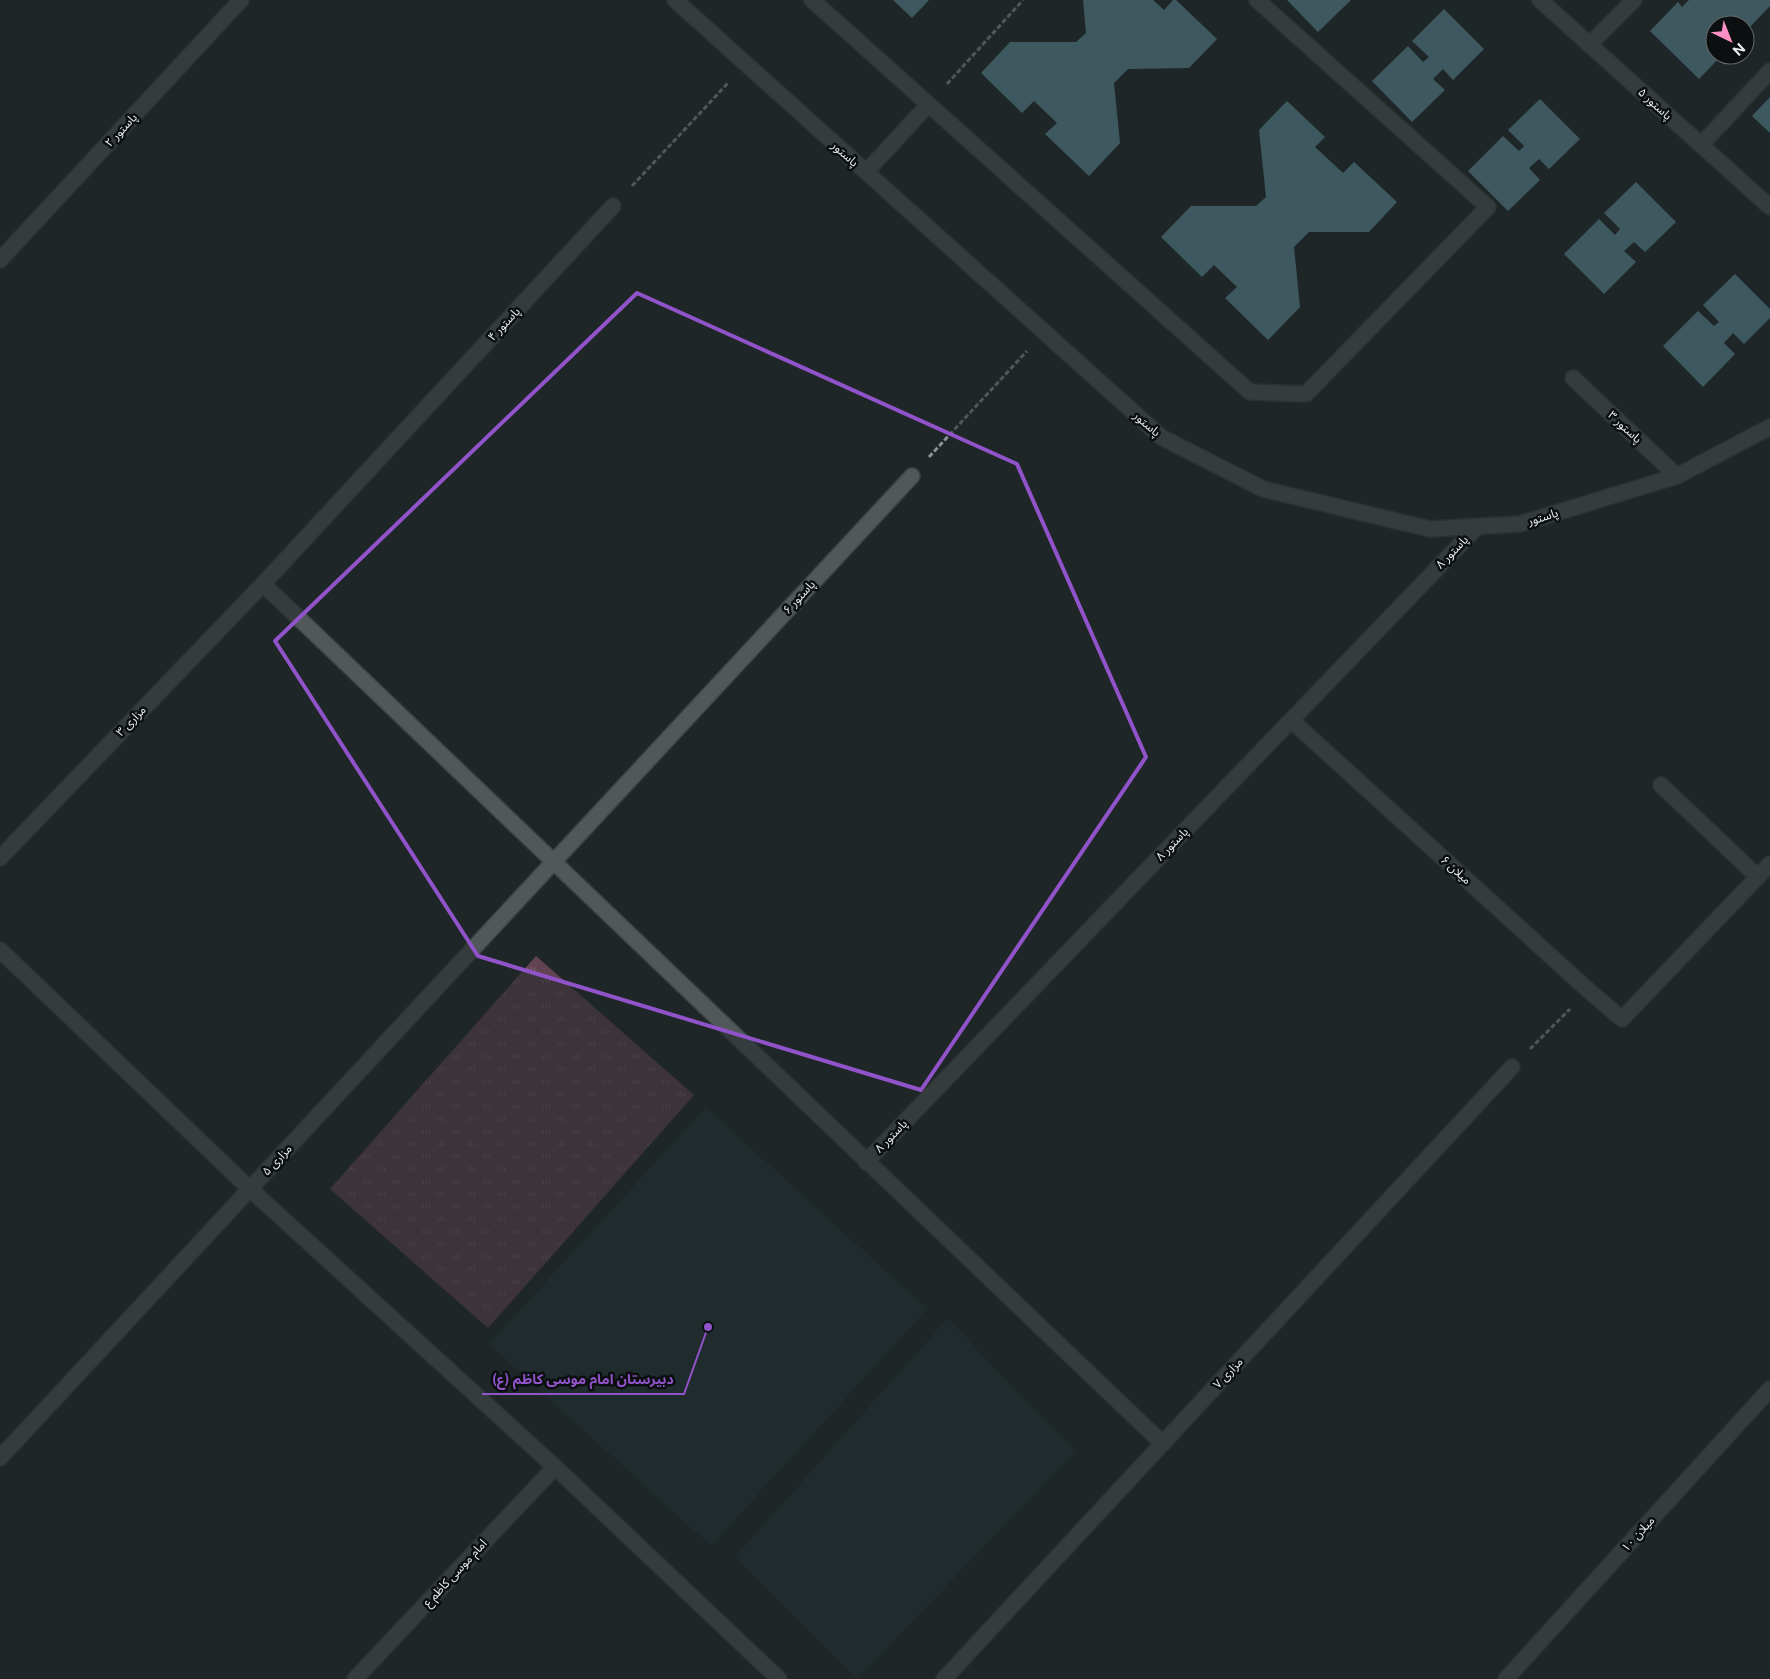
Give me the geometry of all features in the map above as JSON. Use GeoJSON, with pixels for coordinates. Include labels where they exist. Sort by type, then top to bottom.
{"type":"FeatureCollection","features":[{"type":"Feature","properties":{"kind":"street","name":"پاستور ۲"},"geometry":{"type":"LineString","coordinates":[[0,260],[241,0]]}},
{"type":"Feature","properties":{"kind":"street","name":"پاستور"},"geometry":{"type":"LineString","coordinates":[[675,0],[1162,438],[1263,490],[1430,529],[1520,524],[1677,476],[1770,427]]}},
{"type":"Feature","properties":{"kind":"street"},"geometry":{"type":"LineString","coordinates":[[812,0],[1250,392],[1306,394],[1488,207],[1256,0]]}},
{"type":"Feature","properties":{"kind":"street","name":"پاستور ۵"},"geometry":{"type":"LineString","coordinates":[[1540,0],[1770,207]]}},
{"type":"Feature","properties":{"kind":"street"},"geometry":{"type":"LineString","coordinates":[[1589,44],[1634,0]]}},
{"type":"Feature","properties":{"kind":"street"},"geometry":{"type":"LineString","coordinates":[[1701,145],[1770,71]]}},
{"type":"Feature","properties":{"kind":"street"},"geometry":{"type":"LineString","coordinates":[[866,172],[928,104]]}},
{"type":"Feature","properties":{"kind":"street","name":"پاستور ۴"},"geometry":{"type":"LineString","coordinates":[[263,584],[613,206]]}},
{"type":"Feature","properties":{"kind":"street","name":"پاستور ۳"},"geometry":{"type":"LineString","coordinates":[[1573,378],[1677,476]]}},
{"type":"Feature","properties":{"kind":"street","name":"پاستور ۶"},"geometry":{"type":"LineString","coordinates":[[553,862],[912,476]]}},
{"type":"Feature","properties":{"kind":"street","name":"پاستور ۸"},"geometry":{"type":"LineString","coordinates":[[866,1162],[1477,527]]}},
{"type":"Feature","properties":{"kind":"street"},"geometry":{"type":"LineString","coordinates":[[263,584],[1163,1444]]}},
{"type":"Feature","properties":{"kind":"street","name":"مزاری ۳"},"geometry":{"type":"LineString","coordinates":[[0,858],[263,584]]}},
{"type":"Feature","properties":{"kind":"street","name":"میلان ۶"},"geometry":{"type":"LineString","coordinates":[[1291,720],[1622,1019],[1758,877]]}},
{"type":"Feature","properties":{"kind":"street"},"geometry":{"type":"LineString","coordinates":[[1661,785],[1758,877],[1770,864]]}},
{"type":"Feature","properties":{"kind":"street","name":"مزاری ۵"},"geometry":{"type":"LineString","coordinates":[[0,1458],[553,862]]}},
{"type":"Feature","properties":{"kind":"street"},"geometry":{"type":"LineString","coordinates":[[0,950],[250,1189],[555,1467],[779,1679]]}},
{"type":"Feature","properties":{"kind":"street","name":"مزاری ۷"},"geometry":{"type":"LineString","coordinates":[[944,1679],[1512,1067]]}},
{"type":"Feature","properties":{"kind":"street","name":"میلان ۱۰"},"geometry":{"type":"LineString","coordinates":[[1506,1679],[1770,1390]]}},
{"type":"Feature","properties":{"kind":"street","name":"امام موسی کاظم ع"},"geometry":{"type":"LineString","coordinates":[[355,1679],[555,1467]]}},
{"type":"Feature","properties":{"kind":"path"},"geometry":{"type":"LineString","coordinates":[[928,104],[1023,0]]}},
{"type":"Feature","properties":{"kind":"path"},"geometry":{"type":"LineString","coordinates":[[613,206],[745,64]]}},
{"type":"Feature","properties":{"kind":"path"},"geometry":{"type":"LineString","coordinates":[[912,476],[1045,332]]}},
{"type":"Feature","properties":{"kind":"path"},"geometry":{"type":"LineString","coordinates":[[1512,1067],[1588,990]]}},
{"type":"Feature","properties":{"kind":"highlighted area"},"geometry":{"type":"Polygon","coordinates":[[[637,293],[1017,464],[1146,757],[921,1090],[478,956],[275,641],[637,293]]]}},
{"type":"Feature","properties":{"kind":"shaded area"},"geometry":{"type":"Polygon","coordinates":[[[706,1107],[927,1309],[711,1546],[489,1344],[706,1107]]]}},
{"type":"Feature","properties":{"kind":"shaded area"},"geometry":{"type":"Polygon","coordinates":[[[948,1318],[1076,1451],[857,1679],[735,1557],[948,1318]]]}},
{"type":"Feature","properties":{"kind":"green space"},"geometry":{"type":"Polygon","coordinates":[[[536,956],[694,1095],[488,1328],[330,1189],[536,956]]]}},
{"type":"Feature","properties":{"kind":"building"},"geometry":{"type":"Polygon","coordinates":[[[893,0],[929,0],[912,18],[893,0]]]}},
{"type":"Feature","properties":{"kind":"building"},"geometry":{"type":"Polygon","coordinates":[[[1083,0],[1153,0],[1164,10],[1173,0],[1176,0],[1217,39],[1189,68],[1128,69],[1114,83],[1120,143],[1089,176],[1045,134],[1057,123],[1034,101],[1022,113],[981,73],[1010,42],[1076,42],[1086,33],[1083,0]]]}},
{"type":"Feature","properties":{"kind":"building"},"geometry":{"type":"Polygon","coordinates":[[[1287,0],[1351,0],[1318,32],[1287,0]]]}},
{"type":"Feature","properties":{"kind":"building"},"geometry":{"type":"Polygon","coordinates":[[[1689,0],[1770,0],[1770,6],[1755,22],[1755,15],[1705,15],[1705,65],[1712,65],[1699,79],[1650,31],[1678,2],[1682,7],[1689,0]]]}},
{"type":"Feature","properties":{"kind":"building"},"geometry":{"type":"Polygon","coordinates":[[[1444,9],[1484,49],[1453,80],[1443,69],[1433,79],[1445,90],[1412,122],[1372,81],[1408,46],[1423,62],[1429,57],[1412,41],[1444,9]]]}},
{"type":"Feature","properties":{"kind":"building"},"geometry":{"type":"Polygon","coordinates":[[[1770,97],[1770,133],[1752,116],[1770,97]]]}},
{"type":"Feature","properties":{"kind":"building"},"geometry":{"type":"Polygon","coordinates":[[[1540,99],[1580,139],[1549,169],[1539,159],[1529,168],[1540,180],[1508,211],[1468,171],[1503,136],[1519,151],[1524,146],[1508,130],[1540,99]]]}},
{"type":"Feature","properties":{"kind":"building"},"geometry":{"type":"Polygon","coordinates":[[[1287,101],[1325,137],[1315,147],[1343,173],[1354,162],[1397,202],[1369,232],[1309,232],[1294,247],[1300,307],[1268,340],[1225,298],[1237,287],[1214,265],[1202,277],[1161,237],[1191,206],[1256,206],[1266,197],[1259,130],[1287,101]]]}},
{"type":"Feature","properties":{"kind":"building"},"geometry":{"type":"Polygon","coordinates":[[[1636,182],[1676,222],[1645,252],[1634,242],[1624,251],[1636,262],[1604,294],[1564,254],[1599,219],[1615,235],[1620,229],[1604,213],[1636,182]]]}},
{"type":"Feature","properties":{"kind":"building"},"geometry":{"type":"Polygon","coordinates":[[[1735,274],[1770,309],[1770,318],[1744,344],[1733,333],[1724,343],[1735,354],[1703,387],[1663,346],[1698,311],[1714,326],[1719,322],[1703,305],[1735,274]]]}},
{"type":"Feature","properties":{"kind":"place","name":"دبیرستان امام موسی کاظم (ع)"},"geometry":{"type":"Point","coordinates":[708,1327]}}]}
